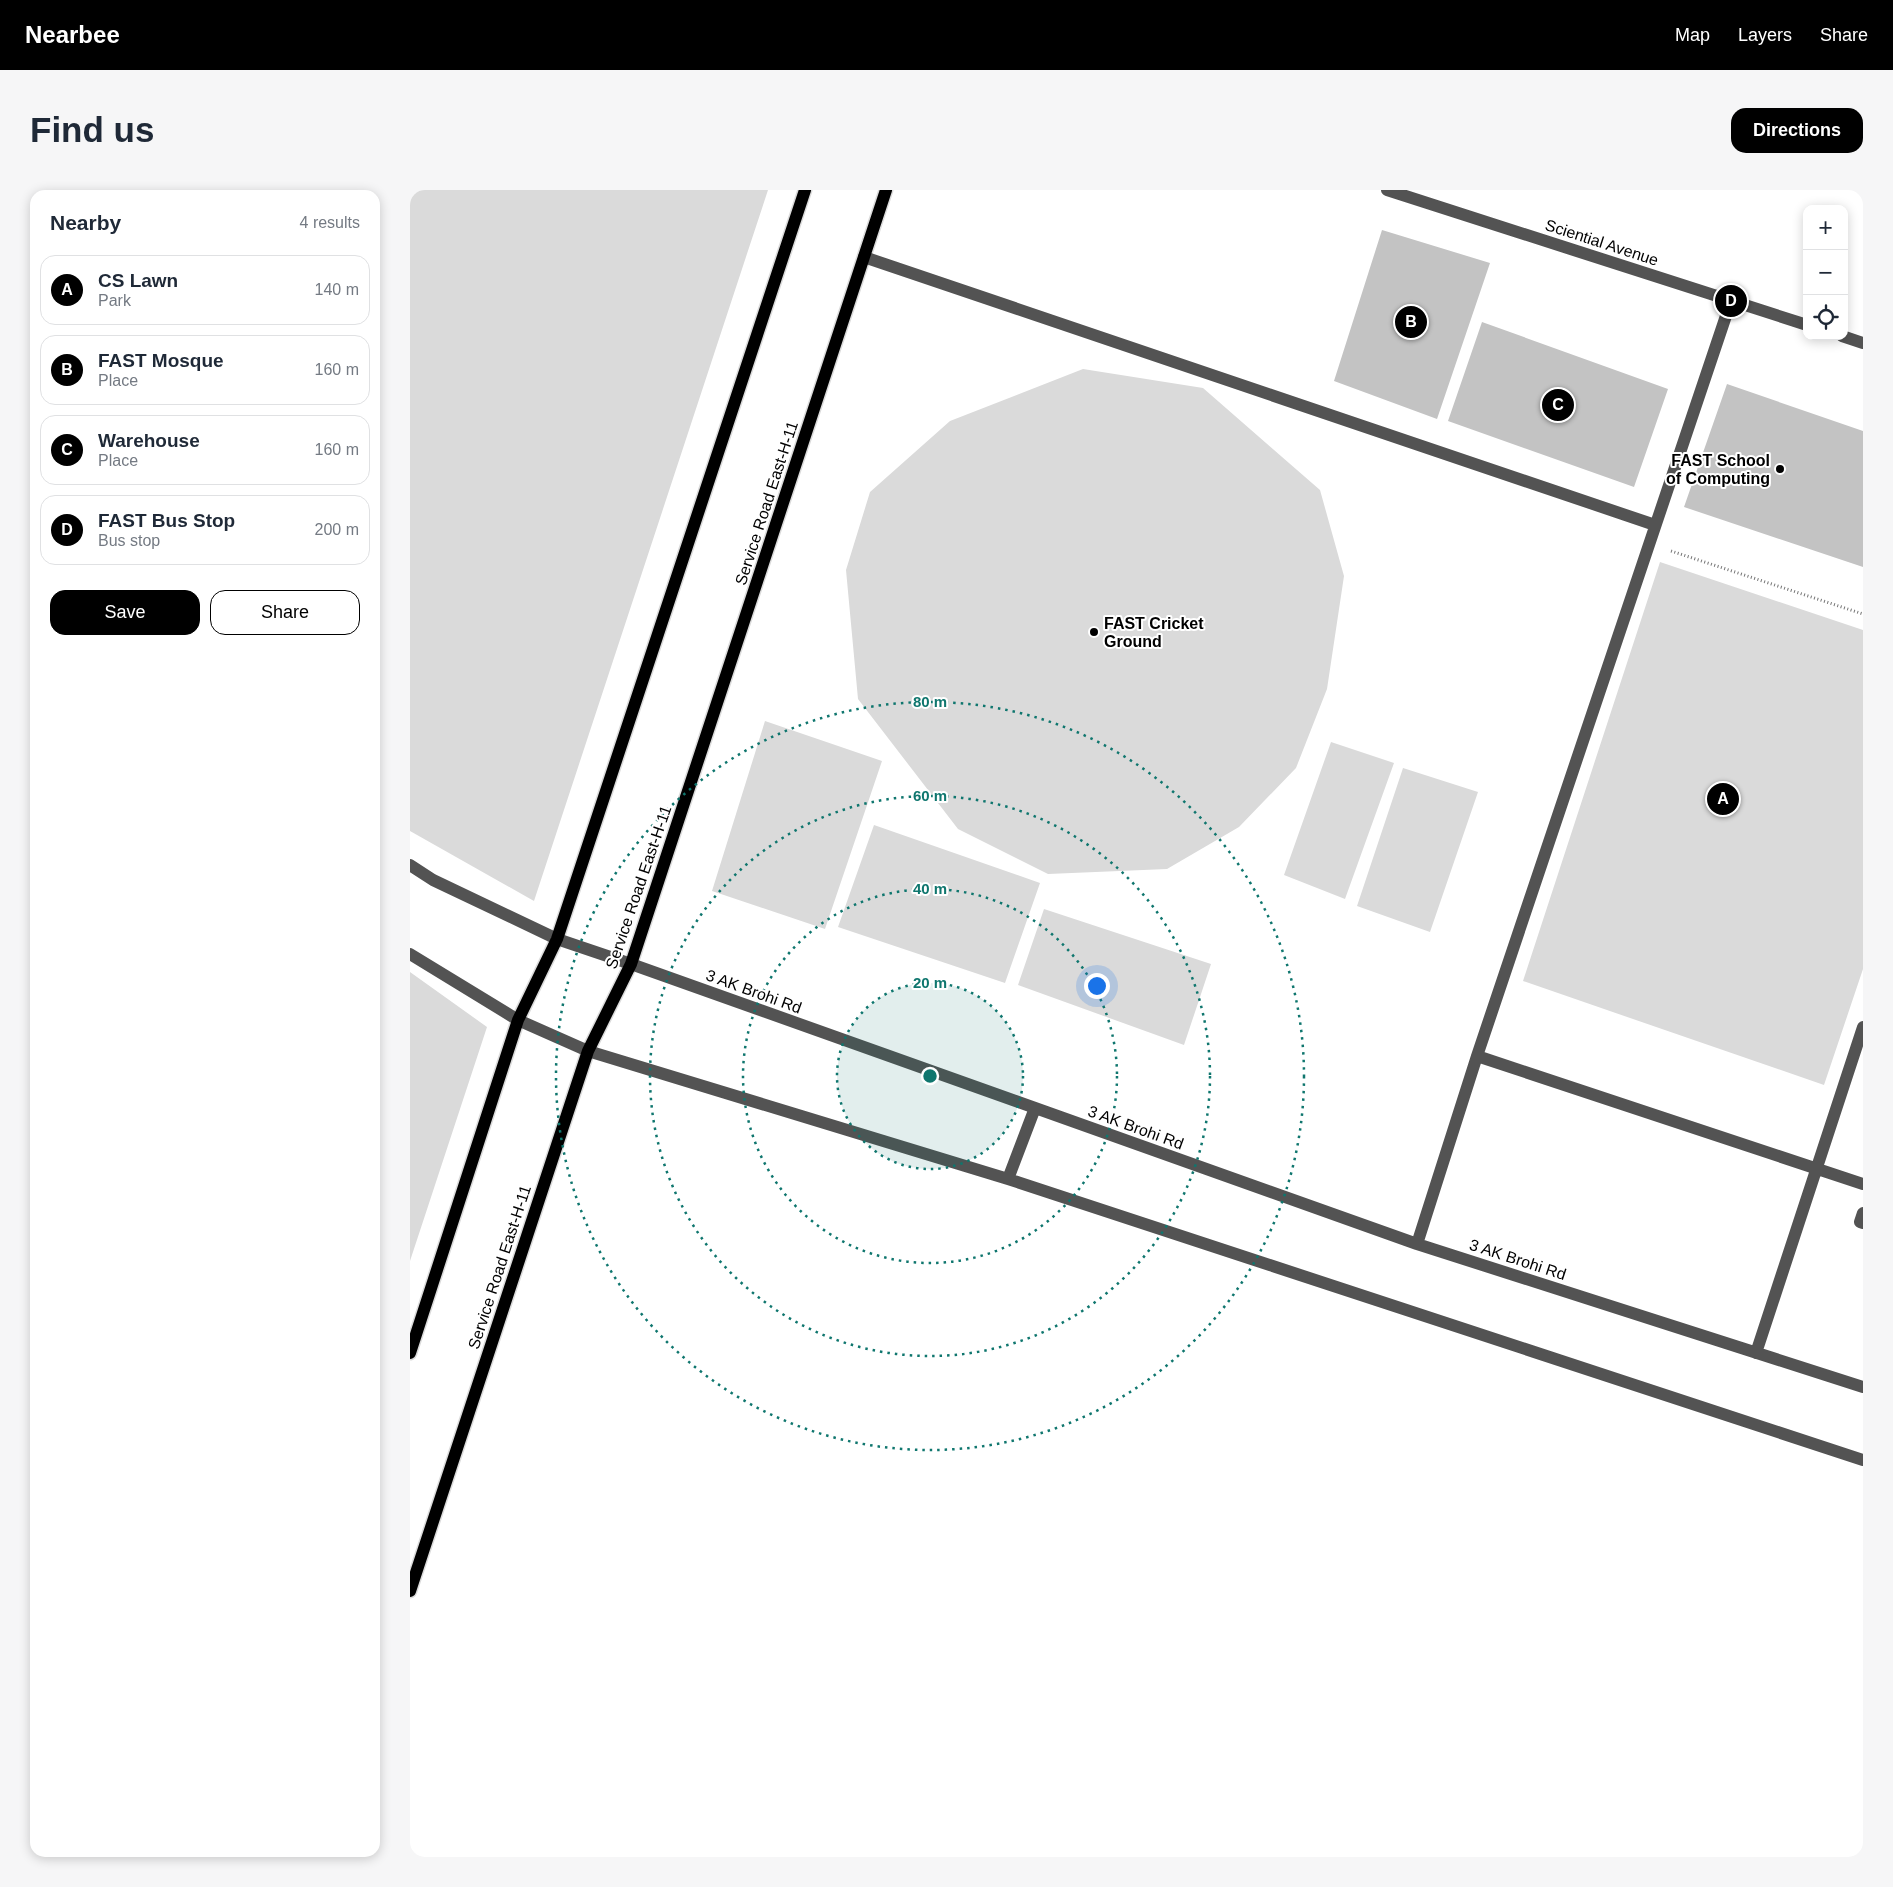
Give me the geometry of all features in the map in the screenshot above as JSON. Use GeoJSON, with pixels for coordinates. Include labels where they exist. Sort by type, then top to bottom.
{"type":"FeatureCollection","features":[{"type":"Feature","properties":{"kind":"main road"},"geometry":{"type":"LineString","coordinates":[[410,1353],[518,1020],[557,939],[805,190]]}},
{"type":"Feature","properties":{"kind":"main road","name":"Service Road East-H-11"},"geometry":{"type":"LineString","coordinates":[[410,1591],[588,1051],[631,964],[886,190]]}},
{"type":"Feature","properties":{"kind":"street","name":"Sciential Avenue"},"geometry":{"type":"LineString","coordinates":[[1387,190],[1803,324]]}},
{"type":"Feature","properties":{"kind":"street"},"geometry":{"type":"LineString","coordinates":[[864,257],[1655,525]]}},
{"type":"Feature","properties":{"kind":"street"},"geometry":{"type":"LineString","coordinates":[[1417,1244],[1477,1056],[1730,300]]}},
{"type":"Feature","properties":{"kind":"street"},"geometry":{"type":"LineString","coordinates":[[1848,338],[1863,343]]}},
{"type":"Feature","properties":{"kind":"street","name":"3 AK Brohi Rd"},"geometry":{"type":"LineString","coordinates":[[410,865],[433,880],[557,939],[1417,1244],[1863,1387]]}},
{"type":"Feature","properties":{"kind":"street"},"geometry":{"type":"LineString","coordinates":[[410,954],[518,1020],[588,1051],[1008,1179],[1863,1460]]}},
{"type":"Feature","properties":{"kind":"street"},"geometry":{"type":"LineString","coordinates":[[1756,1353],[1863,1027]]}},
{"type":"Feature","properties":{"kind":"street"},"geometry":{"type":"LineString","coordinates":[[1477,1056],[1863,1184]]}},
{"type":"Feature","properties":{"kind":"street"},"geometry":{"type":"LineString","coordinates":[[1008,1179],[1035,1108]]}},
{"type":"Feature","properties":{"kind":"street"},"geometry":{"type":"LineString","coordinates":[[1863,1213],[1860,1222],[1863,1223]]}},
{"type":"Feature","properties":{"kind":"path"},"geometry":{"type":"LineString","coordinates":[[1649,543],[1863,614]]}},
{"type":"Feature","properties":{"kind":"shaded area"},"geometry":{"type":"Polygon","coordinates":[[[410,190],[768,190],[534,901],[410,831],[410,190]]]}},
{"type":"Feature","properties":{"kind":"shaded area","name":"FAST Cricket Ground"},"geometry":{"type":"Polygon","coordinates":[[[1083,369],[1203,388],[1320,490],[1344,576],[1327,689],[1296,768],[1239,827],[1167,869],[1048,874],[958,829],[858,699],[846,570],[870,492],[950,421],[1083,369]]]}},
{"type":"Feature","properties":{"kind":"shaded area"},"geometry":{"type":"Polygon","coordinates":[[[1660,562],[1863,630],[1863,969],[1824,1085],[1523,981],[1660,562]]]}},
{"type":"Feature","properties":{"kind":"shaded area"},"geometry":{"type":"Polygon","coordinates":[[[765,721],[882,761],[825,929],[712,891],[765,721]]]}},
{"type":"Feature","properties":{"kind":"shaded area"},"geometry":{"type":"Polygon","coordinates":[[[1331,742],[1394,763],[1345,899],[1284,875],[1331,742]]]}},
{"type":"Feature","properties":{"kind":"shaded area"},"geometry":{"type":"Polygon","coordinates":[[[1403,768],[1478,792],[1430,932],[1357,906],[1403,768]]]}},
{"type":"Feature","properties":{"kind":"shaded area"},"geometry":{"type":"Polygon","coordinates":[[[874,825],[1040,883],[1005,983],[838,927],[874,825]]]}},
{"type":"Feature","properties":{"kind":"shaded area"},"geometry":{"type":"Polygon","coordinates":[[[1044,909],[1211,964],[1184,1045],[1018,985],[1044,909]]]}},
{"type":"Feature","properties":{"kind":"shaded area"},"geometry":{"type":"Polygon","coordinates":[[[410,972],[487,1027],[410,1261],[410,972]]]}},
{"type":"Feature","properties":{"kind":"building"},"geometry":{"type":"Polygon","coordinates":[[[1382,230],[1490,263],[1437,419],[1334,381],[1382,230]]]}},
{"type":"Feature","properties":{"kind":"building"},"geometry":{"type":"Polygon","coordinates":[[[1482,322],[1668,389],[1634,487],[1448,421],[1482,322]]]}},
{"type":"Feature","properties":{"kind":"building","name":"FAST School of Computing"},"geometry":{"type":"Polygon","coordinates":[[[1727,384],[1863,431],[1863,567],[1684,507],[1727,384]]]}},
{"type":"Feature","properties":{"kind":"place","name":"FAST Bus Stop"},"geometry":{"type":"Point","coordinates":[1731,301]}},
{"type":"Feature","properties":{"kind":"place","name":"FAST Mosque"},"geometry":{"type":"Point","coordinates":[1411,322]}},
{"type":"Feature","properties":{"kind":"place","name":"Warehouse"},"geometry":{"type":"Point","coordinates":[1558,405]}},
{"type":"Feature","properties":{"kind":"place","name":"FAST School of Computing"},"geometry":{"type":"Point","coordinates":[1780,469]}},
{"type":"Feature","properties":{"kind":"place","name":"FAST Cricket Ground"},"geometry":{"type":"Point","coordinates":[1094,632]}},
{"type":"Feature","properties":{"kind":"place","name":"CS Lawn"},"geometry":{"type":"Point","coordinates":[1723,799]}}]}
